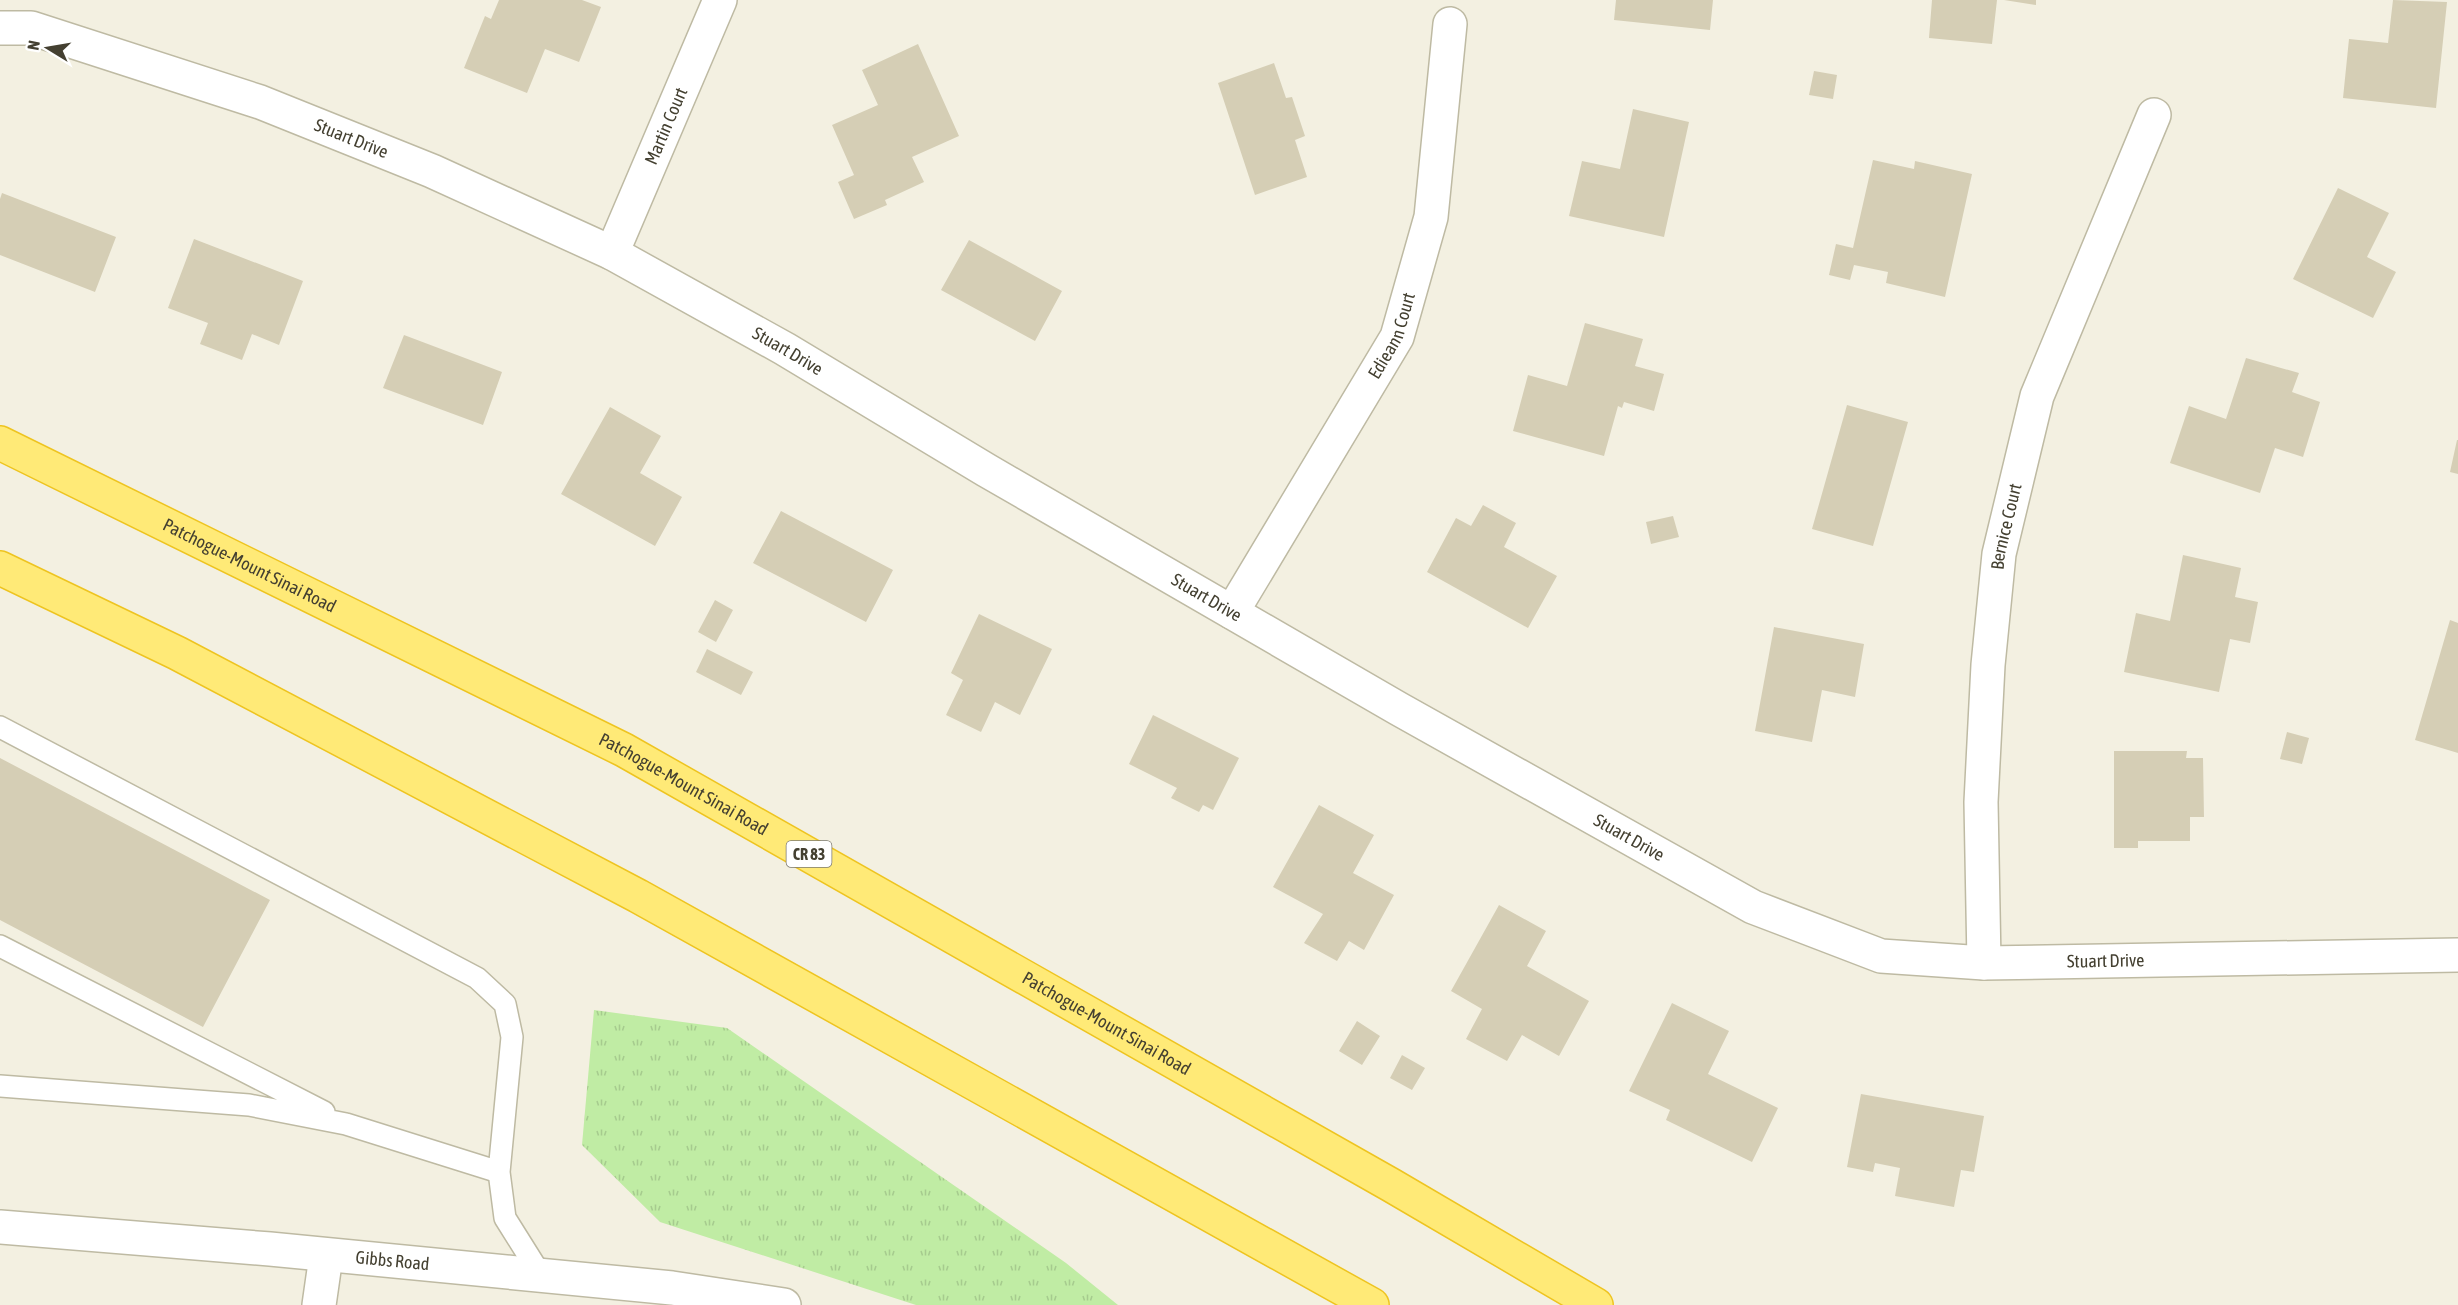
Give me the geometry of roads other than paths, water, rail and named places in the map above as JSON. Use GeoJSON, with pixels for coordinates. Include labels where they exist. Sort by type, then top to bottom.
{"type":"FeatureCollection","features":[{"type":"Feature","properties":{"kind":"highway","name":"Patchogue-Mount Sinai Road"},"geometry":{"type":"LineString","coordinates":[[0,443],[624,750],[1360,1167],[1596,1305]]}},
{"type":"Feature","properties":{"kind":"highway"},"geometry":{"type":"LineString","coordinates":[[0,568],[177,653],[638,896],[1372,1305]]}},
{"type":"Feature","properties":{"kind":"street","name":"Martin Court"},"geometry":{"type":"LineString","coordinates":[[612,253],[720,0]]}},
{"type":"Feature","properties":{"kind":"street","name":"Edieann Court"},"geometry":{"type":"LineString","coordinates":[[1232,612],[1397,337],[1431,217],[1450,24]]}},
{"type":"Feature","properties":{"kind":"street","name":"Stuart Drive"},"geometry":{"type":"LineString","coordinates":[[0,28],[31,28],[260,102],[432,171],[612,253],[785,349],[986,470],[1399,709],[1753,907],[1881,956],[1984,963],[2458,955]]}},
{"type":"Feature","properties":{"kind":"street","name":"Bernice Court"},"geometry":{"type":"LineString","coordinates":[[1984,963],[1981,802],[1988,665],[1999,554],[2037,396],[2154,115]]}},
{"type":"Feature","properties":{"kind":"street","name":"Gibbs Road"},"geometry":{"type":"LineString","coordinates":[[0,1227],[672,1288],[784,1305]]}},
{"type":"Feature","properties":{"kind":"street"},"geometry":{"type":"LineString","coordinates":[[319,1305],[326,1256]]}},
{"type":"Feature","properties":{"kind":"lane"},"geometry":{"type":"LineString","coordinates":[[0,727],[477,978],[505,1004],[512,1037],[499,1172],[505,1218],[542,1277]]}},
{"type":"Feature","properties":{"kind":"lane"},"geometry":{"type":"LineString","coordinates":[[0,946],[346,1124]]}},
{"type":"Feature","properties":{"kind":"lane"},"geometry":{"type":"LineString","coordinates":[[0,1086],[249,1105],[346,1124],[499,1172]]}}]}
